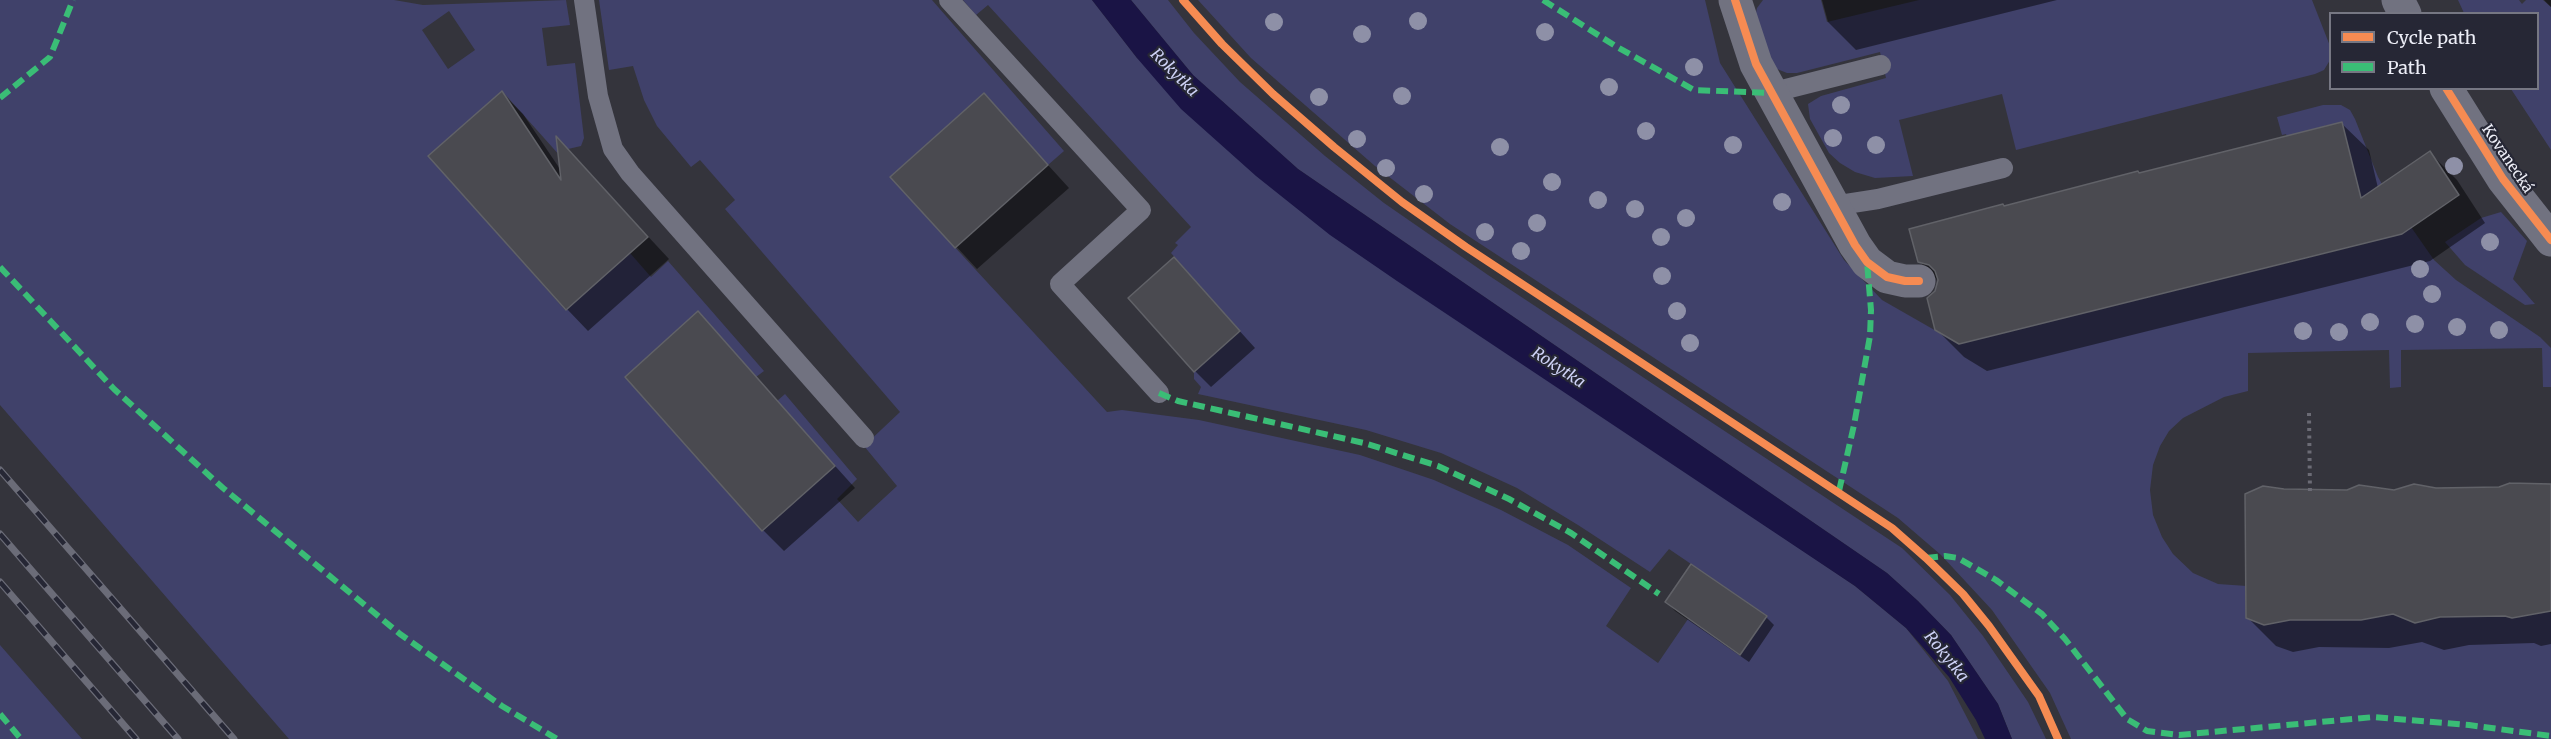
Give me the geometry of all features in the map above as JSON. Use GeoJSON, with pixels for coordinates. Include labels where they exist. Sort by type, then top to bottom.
{"type":"FeatureCollection","features":[{"type":"Feature","properties":{"kind":"street"},"geometry":{"type":"LineString","coordinates":[[1735,0],[1747,40],[1770,93],[1855,245],[1878,271],[1887,277],[1919,281]]}},
{"type":"Feature","properties":{"kind":"street","name":"Kovanecká"},"geometry":{"type":"LineString","coordinates":[[2447,90],[2503,179],[2551,240]]}},
{"type":"Feature","properties":{"kind":"lane"},"geometry":{"type":"LineString","coordinates":[[584,0],[598,96],[613,149],[630,173],[864,438]]}},
{"type":"Feature","properties":{"kind":"lane"},"geometry":{"type":"LineString","coordinates":[[949,0],[1141,210],[1060,284],[1158,393]]}},
{"type":"Feature","properties":{"kind":"lane"},"geometry":{"type":"LineString","coordinates":[[1770,93],[1881,65]]}},
{"type":"Feature","properties":{"kind":"lane"},"geometry":{"type":"LineString","coordinates":[[1833,206],[1878,199],[2003,168]]}},
{"type":"Feature","properties":{"kind":"path"},"geometry":{"type":"LineString","coordinates":[[2309,413],[2310,493]]}},
{"type":"Feature","properties":{"kind":"shaded area"},"geometry":{"type":"Polygon","coordinates":[[[0,0],[394,0],[423,5],[566,0],[570,25],[542,28],[547,66],[575,63],[584,138],[581,146],[568,149],[561,157],[502,91],[429,156],[565,310],[630,253],[651,277],[668,261],[764,371],[756,377],[698,312],[625,377],[762,531],[835,466],[777,401],[785,394],[857,479],[837,499],[858,522],[897,486],[864,446],[900,412],[725,209],[735,200],[700,160],[691,167],[657,126],[644,100],[633,66],[609,70],[599,0],[932,0],[1064,151],[1048,165],[984,93],[890,177],[1107,412],[1122,410],[1199,420],[1360,455],[1434,480],[1501,510],[1568,545],[1631,588],[1606,626],[1658,663],[1688,619],[1740,655],[1766,615],[1669,549],[1650,572],[1517,488],[1441,453],[1366,430],[1198,394],[1201,387],[1194,379],[1194,372],[1240,331],[1171,253],[1178,245],[1175,243],[1191,227],[988,5],[976,15],[963,0],[1092,0],[1137,58],[1673,463],[1855,586],[1906,628],[1948,681],[1978,739],[289,739],[0,405],[0,0]],[[449,11],[422,30],[448,69],[475,50],[449,11]]]}},
{"type":"Feature","properties":{"kind":"shaded area"},"geometry":{"type":"Polygon","coordinates":[[[1131,0],[1168,0],[1194,33],[1240,82],[1325,156],[1384,203],[1488,275],[1902,548],[1950,595],[1983,636],[2028,702],[2046,739],[2012,739],[1998,704],[1951,635],[1887,573],[1298,169],[1193,75],[1131,0]]]}},
{"type":"Feature","properties":{"kind":"shaded area"},"geometry":{"type":"Polygon","coordinates":[[[1198,0],[1705,0],[1720,63],[1844,260],[1882,300],[1959,344],[2372,242],[2343,126],[2328,125],[2287,137],[2286,134],[2282,135],[2277,117],[2323,105],[2341,105],[2350,110],[2355,119],[2378,177],[2386,191],[2434,260],[2456,280],[2540,337],[2551,348],[2551,387],[2543,387],[2542,348],[2401,350],[2401,387],[2390,388],[2389,350],[2248,353],[2248,391],[2224,397],[2183,418],[2169,431],[2160,446],[2153,465],[2150,490],[2153,515],[2162,537],[2173,554],[2193,573],[2218,584],[2247,586],[2303,618],[2343,615],[2361,620],[2397,613],[2398,616],[2415,623],[2454,615],[2455,617],[2492,616],[2494,612],[2512,618],[2549,611],[2551,614],[2551,739],[2071,739],[2050,693],[1992,610],[1941,555],[1898,518],[1450,224],[1375,166],[1251,58],[1198,0]]]}},
{"type":"Feature","properties":{"kind":"shaded area"},"geometry":{"type":"Polygon","coordinates":[[[1763,0],[1821,0],[1827,22],[1919,0],[2312,0],[2329,43],[2329,62],[2324,70],[2315,74],[2016,150],[2002,94],[1899,120],[1913,176],[1875,178],[1855,172],[1829,153],[1810,119],[1808,104],[1821,96],[1886,78],[1880,52],[1797,73],[1787,73],[1777,69],[1769,59],[1755,17],[1757,8],[1763,0]]]}},
{"type":"Feature","properties":{"kind":"shaded area"},"geometry":{"type":"Polygon","coordinates":[[[2458,0],[2519,0],[2522,4],[2526,0],[2543,0],[2551,7],[2551,150],[2512,90],[2539,90],[2539,12],[2464,12],[2458,0]]]}},
{"type":"Feature","properties":{"kind":"shaded area"},"geometry":{"type":"Polygon","coordinates":[[[2501,212],[2527,241],[2513,279],[2535,304],[2525,305],[2465,265],[2445,242],[2481,218],[2501,212]]]}},
{"type":"Feature","properties":{"kind":"shaded area"},"geometry":{"type":"Polygon","coordinates":[[[0,645],[82,739],[0,739],[0,645]]]}},
{"type":"Feature","properties":{"kind":"water","name":"Rokytka"},"geometry":{"type":"Polygon","coordinates":[[[1092,0],[1131,0],[1193,75],[1298,169],[1887,573],[1951,635],[1998,704],[2012,739],[1985,739],[1949,677],[1906,628],[1855,586],[1397,281],[1330,235],[1256,176],[1181,109],[1137,58],[1092,0]]]}},
{"type":"Feature","properties":{"kind":"building"},"geometry":{"type":"Polygon","coordinates":[[[502,91],[561,180],[556,136],[648,237],[566,310],[428,156],[502,91]]]}},
{"type":"Feature","properties":{"kind":"building"},"geometry":{"type":"Polygon","coordinates":[[[984,93],[1048,165],[955,248],[890,177],[984,93]]]}},
{"type":"Feature","properties":{"kind":"building"},"geometry":{"type":"Polygon","coordinates":[[[2342,122],[2361,198],[2430,151],[2459,195],[2402,234],[1959,344],[1935,330],[1927,298],[1935,291],[1938,280],[1935,271],[1929,265],[1918,262],[1909,229],[2342,122]]]}},
{"type":"Feature","properties":{"kind":"building"},"geometry":{"type":"Polygon","coordinates":[[[1174,257],[1240,331],[1194,372],[1128,298],[1174,257]]]}},
{"type":"Feature","properties":{"kind":"building"},"geometry":{"type":"Polygon","coordinates":[[[698,311],[835,466],[762,531],[625,377],[698,311]]]}},
{"type":"Feature","properties":{"kind":"building"},"geometry":{"type":"Polygon","coordinates":[[[2510,483],[2551,484],[2551,611],[2512,618],[2505,616],[2440,617],[2415,623],[2393,614],[2361,620],[2290,620],[2264,625],[2246,618],[2245,494],[2263,486],[2284,489],[2347,490],[2359,485],[2394,490],[2414,484],[2436,488],[2499,487],[2510,483]]]}},
{"type":"Feature","properties":{"kind":"building"},"geometry":{"type":"Polygon","coordinates":[[[1691,564],[1767,616],[1740,655],[1665,602],[1691,564]]]}},
{"type":"Feature","properties":{"kind":"railway"},"geometry":{"type":"LineString","coordinates":[[0,470],[234,739]]}},
{"type":"Feature","properties":{"kind":"railway"},"geometry":{"type":"LineString","coordinates":[[0,534],[178,739]]}},
{"type":"Feature","properties":{"kind":"railway"},"geometry":{"type":"LineString","coordinates":[[0,582],[136,739]]}},
{"type":"Feature","properties":{"kind":"marked path"},"geometry":{"type":"LineString","coordinates":[[0,98],[50,57],[73,0]]}},
{"type":"Feature","properties":{"kind":"marked path"},"geometry":{"type":"LineString","coordinates":[[1543,0],[1617,47],[1694,90],[1770,93]]}},
{"type":"Feature","properties":{"kind":"marked path"},"geometry":{"type":"LineString","coordinates":[[1839,491],[1870,336],[1871,310],[1867,262]]}},
{"type":"Feature","properties":{"kind":"marked path"},"geometry":{"type":"LineString","coordinates":[[0,267],[114,389],[223,488],[400,634],[502,706],[557,739]]}},
{"type":"Feature","properties":{"kind":"marked path"},"geometry":{"type":"LineString","coordinates":[[1159,393],[1178,401],[1364,443],[1438,466],[1509,499],[1571,533],[1659,594]]}},
{"type":"Feature","properties":{"kind":"marked path"},"geometry":{"type":"LineString","coordinates":[[1926,558],[1945,556],[1958,558],[1996,580],[2042,614],[2065,639],[2127,719],[2147,731],[2179,735],[2374,717],[2469,725],[2551,736]]}},
{"type":"Feature","properties":{"kind":"marked path"},"geometry":{"type":"LineString","coordinates":[[0,714],[21,739]]}},
{"type":"Feature","properties":{"kind":"cycle path"},"geometry":{"type":"LineString","coordinates":[[1183,0],[1222,44],[1273,94],[1402,202],[1466,247],[1892,528],[1963,594],[1989,626],[2039,696],[2058,739]]}},
{"type":"Feature","properties":{"kind":"cycle path"},"geometry":{"type":"LineString","coordinates":[[1735,0],[1756,64],[1855,245],[1867,262],[1887,277],[1919,281]]}},
{"type":"Feature","properties":{"kind":"cycle path"},"geometry":{"type":"LineString","coordinates":[[2447,90],[2503,179],[2551,240]]}}]}
